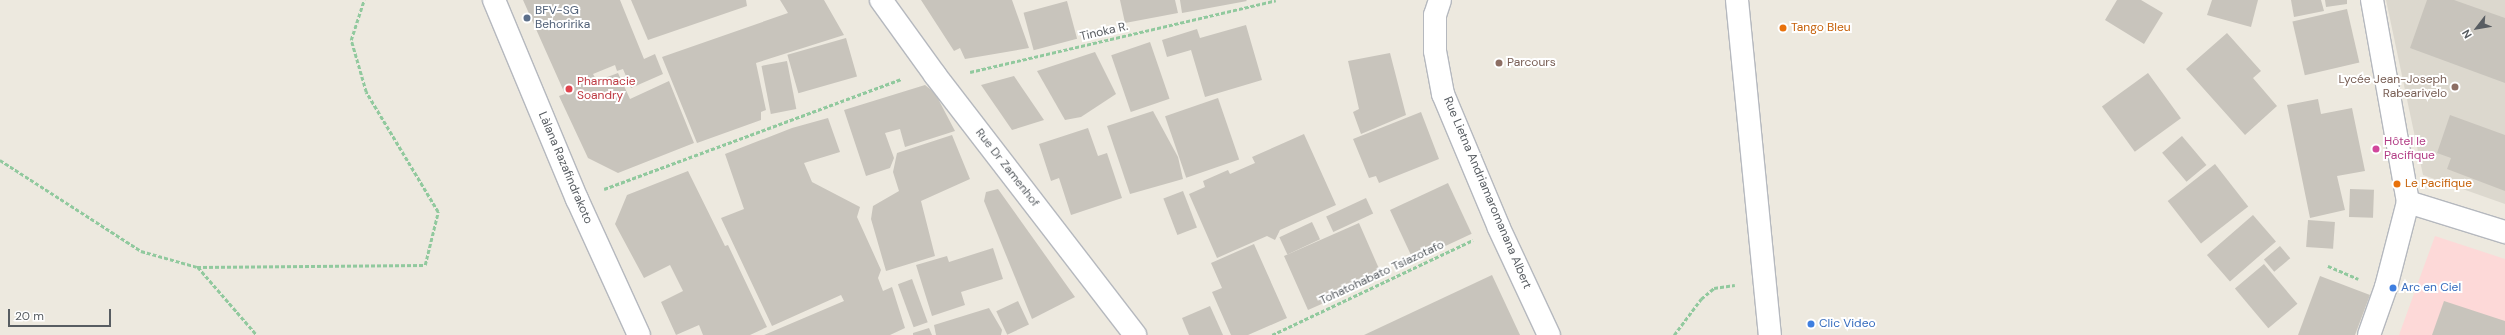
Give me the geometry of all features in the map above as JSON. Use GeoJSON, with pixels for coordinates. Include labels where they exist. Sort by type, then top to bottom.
{"type":"FeatureCollection","features":[{"type":"Feature","properties":{"kind":"street","name":"Làlana Razafindrakoto"},"geometry":{"type":"LineString","coordinates":[[494,0],[577,199],[639,335]]}},
{"type":"Feature","properties":{"kind":"street","name":"Rue Dr Zamenhof"},"geometry":{"type":"LineString","coordinates":[[881,0],[935,75],[1135,335]]}},
{"type":"Feature","properties":{"kind":"street","name":"Rue Lietna Andriamaromanana Albert"},"geometry":{"type":"LineString","coordinates":[[1440,0],[1435,15],[1435,51],[1444,94],[1499,228],[1549,335]]}},
{"type":"Feature","properties":{"kind":"street"},"geometry":{"type":"LineString","coordinates":[[1737,0],[1770,335]]}},
{"type":"Feature","properties":{"kind":"street"},"geometry":{"type":"LineString","coordinates":[[2369,335],[2386,287],[2408,202],[2372,0]]}},
{"type":"Feature","properties":{"kind":"street"},"geometry":{"type":"LineString","coordinates":[[2408,202],[2505,232]]}},
{"type":"Feature","properties":{"kind":"path"},"geometry":{"type":"LineString","coordinates":[[0,160],[141,251],[197,267],[425,265],[438,212],[366,92],[351,40],[364,0]]}},
{"type":"Feature","properties":{"kind":"path","name":"Tinoka R."},"geometry":{"type":"LineString","coordinates":[[577,199],[900,79],[979,71],[1276,0]]}},
{"type":"Feature","properties":{"kind":"path","name":"Tohatohabato Tsiazotafo"},"geometry":{"type":"LineString","coordinates":[[1272,335],[1499,228]]}},
{"type":"Feature","properties":{"kind":"path"},"geometry":{"type":"LineString","coordinates":[[197,267],[257,335]]}},
{"type":"Feature","properties":{"kind":"path"},"geometry":{"type":"LineString","coordinates":[[1674,335],[1701,299],[1714,288],[1765,280]]}},
{"type":"Feature","properties":{"kind":"shaded area","name":"Lycée Jean-Joseph Rabearivelo"},"geometry":{"type":"Polygon","coordinates":[[[2386,0],[2505,0],[2505,204],[2423,175],[2386,0]]]}},
{"type":"Feature","properties":{"kind":"shaded area"},"geometry":{"type":"Polygon","coordinates":[[[2435,236],[2505,259],[2505,335],[2399,335],[2435,236]]]}},
{"type":"Feature","properties":{"kind":"building"},"geometry":{"type":"Polygon","coordinates":[[[523,0],[620,0],[644,59],[655,54],[663,74],[631,88],[623,69],[617,71],[615,65],[593,74],[597,81],[618,73],[630,99],[669,81],[694,143],[618,173],[588,158],[559,96],[565,94],[523,0]]]}},
{"type":"Feature","properties":{"kind":"building"},"geometry":{"type":"Polygon","coordinates":[[[631,0],[746,0],[747,6],[648,40],[631,0]]]}},
{"type":"Feature","properties":{"kind":"building"},"geometry":{"type":"Polygon","coordinates":[[[780,0],[824,0],[844,35],[756,63],[766,110],[761,112],[761,120],[697,143],[662,57],[788,13],[780,0]]]}},
{"type":"Feature","properties":{"kind":"building"},"geometry":{"type":"Polygon","coordinates":[[[921,0],[1012,0],[1029,48],[965,59],[960,48],[954,51],[921,0]]]}},
{"type":"Feature","properties":{"kind":"building"},"geometry":{"type":"Polygon","coordinates":[[[1120,0],[1175,0],[1178,13],[1125,23],[1120,0]]]}},
{"type":"Feature","properties":{"kind":"building"},"geometry":{"type":"Polygon","coordinates":[[[1180,0],[1246,0],[1247,1],[1182,13],[1180,0]]]}},
{"type":"Feature","properties":{"kind":"building"},"geometry":{"type":"Polygon","coordinates":[[[2117,0],[2141,0],[2163,13],[2144,44],[2105,20],[2117,0]]]}},
{"type":"Feature","properties":{"kind":"building"},"geometry":{"type":"Polygon","coordinates":[[[2212,0],[2258,0],[2251,27],[2207,15],[2212,0]]]}},
{"type":"Feature","properties":{"kind":"building"},"geometry":{"type":"Polygon","coordinates":[[[2291,0],[2321,0],[2324,11],[2294,17],[2291,0]]]}},
{"type":"Feature","properties":{"kind":"building"},"geometry":{"type":"Polygon","coordinates":[[[2325,0],[2347,0],[2347,4],[2326,7],[2325,0]]]}},
{"type":"Feature","properties":{"kind":"building"},"geometry":{"type":"Polygon","coordinates":[[[2427,0],[2454,0],[2505,18],[2505,83],[2410,48],[2427,0]]]}},
{"type":"Feature","properties":{"kind":"building"},"geometry":{"type":"Polygon","coordinates":[[[1067,1],[1077,39],[1034,50],[1024,13],[1067,1]]]}},
{"type":"Feature","properties":{"kind":"building"},"geometry":{"type":"Polygon","coordinates":[[[2347,9],[2359,63],[2305,75],[2292,22],[2347,9]]]}},
{"type":"Feature","properties":{"kind":"building"},"geometry":{"type":"Polygon","coordinates":[[[1246,25],[1262,80],[1205,97],[1191,50],[1167,57],[1162,40],[1197,29],[1200,38],[1246,25]]]}},
{"type":"Feature","properties":{"kind":"building"},"geometry":{"type":"Polygon","coordinates":[[[2227,33],[2261,71],[2253,78],[2277,106],[2245,135],[2186,69],[2227,33]]]}},
{"type":"Feature","properties":{"kind":"building"},"geometry":{"type":"Polygon","coordinates":[[[846,38],[857,76],[798,93],[787,55],[846,38]]]}},
{"type":"Feature","properties":{"kind":"building"},"geometry":{"type":"Polygon","coordinates":[[[1150,42],[1170,99],[1131,112],[1111,55],[1150,42]]]}},
{"type":"Feature","properties":{"kind":"building"},"geometry":{"type":"Polygon","coordinates":[[[1095,52],[1116,94],[1081,117],[1065,120],[1037,71],[1095,52]]]}},
{"type":"Feature","properties":{"kind":"building"},"geometry":{"type":"Polygon","coordinates":[[[1390,53],[1406,115],[1361,134],[1353,112],[1359,109],[1348,61],[1390,53]]]}},
{"type":"Feature","properties":{"kind":"building"},"geometry":{"type":"Polygon","coordinates":[[[787,61],[796,109],[771,114],[761,66],[787,61]]]}},
{"type":"Feature","properties":{"kind":"building"},"geometry":{"type":"Polygon","coordinates":[[[2148,73],[2181,118],[2135,152],[2102,107],[2148,73]]]}},
{"type":"Feature","properties":{"kind":"building"},"geometry":{"type":"Polygon","coordinates":[[[1014,76],[1044,120],[1012,130],[981,85],[1014,76]]]}},
{"type":"Feature","properties":{"kind":"building"},"geometry":{"type":"Polygon","coordinates":[[[925,85],[935,93],[955,131],[905,147],[900,129],[885,133],[894,158],[890,168],[866,176],[844,110],[925,85]]]}},
{"type":"Feature","properties":{"kind":"building"},"geometry":{"type":"Polygon","coordinates":[[[1218,98],[1239,159],[1186,178],[1165,116],[1218,98]]]}},
{"type":"Feature","properties":{"kind":"building"},"geometry":{"type":"Polygon","coordinates":[[[2318,99],[2321,114],[2352,108],[2365,171],[2337,176],[2345,210],[2310,218],[2287,105],[2318,99]]]}},
{"type":"Feature","properties":{"kind":"building"},"geometry":{"type":"Polygon","coordinates":[[[1153,111],[1178,157],[1183,179],[1130,194],[1107,126],[1153,111]]]}},
{"type":"Feature","properties":{"kind":"building"},"geometry":{"type":"Polygon","coordinates":[[[1421,112],[1439,159],[1379,183],[1376,176],[1369,178],[1353,139],[1421,112]]]}},
{"type":"Feature","properties":{"kind":"building"},"geometry":{"type":"Polygon","coordinates":[[[2450,115],[2505,135],[2505,191],[2447,169],[2451,158],[2437,153],[2450,115]]]}},
{"type":"Feature","properties":{"kind":"building"},"geometry":{"type":"Polygon","coordinates":[[[828,118],[840,152],[804,163],[812,182],[860,207],[857,217],[881,270],[878,278],[883,291],[892,287],[905,328],[890,335],[764,335],[844,301],[841,295],[772,326],[721,218],[744,209],[725,154],[792,128],[828,118]]]}},
{"type":"Feature","properties":{"kind":"building"},"geometry":{"type":"Polygon","coordinates":[[[1088,128],[1098,156],[1107,153],[1122,198],[1071,215],[1059,178],[1051,181],[1039,144],[1088,128]]]}},
{"type":"Feature","properties":{"kind":"building"},"geometry":{"type":"Polygon","coordinates":[[[1304,134],[1336,205],[1280,230],[1275,240],[1267,236],[1217,258],[1189,194],[1205,187],[1203,181],[1228,170],[1230,174],[1255,163],[1252,157],[1304,134]]]}},
{"type":"Feature","properties":{"kind":"building"},"geometry":{"type":"Polygon","coordinates":[[[952,135],[970,179],[921,201],[935,256],[886,271],[871,219],[873,206],[899,191],[893,172],[897,153],[952,135]]]}},
{"type":"Feature","properties":{"kind":"building"},"geometry":{"type":"Polygon","coordinates":[[[2182,136],[2206,165],[2187,182],[2162,153],[2182,136]]]}},
{"type":"Feature","properties":{"kind":"building"},"geometry":{"type":"Polygon","coordinates":[[[2215,164],[2248,207],[2201,243],[2168,201],[2215,164]]]}},
{"type":"Feature","properties":{"kind":"building"},"geometry":{"type":"Polygon","coordinates":[[[688,171],[725,246],[728,245],[767,327],[750,335],[703,335],[699,325],[676,335],[661,302],[683,291],[670,265],[644,278],[615,224],[627,195],[688,171]]]}},
{"type":"Feature","properties":{"kind":"building"},"geometry":{"type":"Polygon","coordinates":[[[1448,183],[1472,234],[1414,261],[1390,210],[1448,183]]]}},
{"type":"Feature","properties":{"kind":"building"},"geometry":{"type":"Polygon","coordinates":[[[998,189],[1075,297],[1032,319],[984,201],[986,192],[998,189]]]}},
{"type":"Feature","properties":{"kind":"building"},"geometry":{"type":"Polygon","coordinates":[[[2350,189],[2374,190],[2373,218],[2349,217],[2350,189]]]}},
{"type":"Feature","properties":{"kind":"building"},"geometry":{"type":"Polygon","coordinates":[[[1183,191],[1197,227],[1177,235],[1163,199],[1183,191]]]}},
{"type":"Feature","properties":{"kind":"building"},"geometry":{"type":"Polygon","coordinates":[[[1366,198],[1373,213],[1333,232],[1326,217],[1366,198]]]}},
{"type":"Feature","properties":{"kind":"building"},"geometry":{"type":"Polygon","coordinates":[[[2253,215],[2276,241],[2230,281],[2207,255],[2253,215]]]}},
{"type":"Feature","properties":{"kind":"building"},"geometry":{"type":"Polygon","coordinates":[[[2308,220],[2335,222],[2333,249],[2306,247],[2308,220]]]}},
{"type":"Feature","properties":{"kind":"building"},"geometry":{"type":"Polygon","coordinates":[[[1312,222],[1320,239],[1287,254],[1279,237],[1312,222]]]}},
{"type":"Feature","properties":{"kind":"building"},"geometry":{"type":"Polygon","coordinates":[[[1359,223],[1380,271],[1348,285],[1351,291],[1308,310],[1284,256],[1359,223]]]}},
{"type":"Feature","properties":{"kind":"building"},"geometry":{"type":"Polygon","coordinates":[[[1254,244],[1287,318],[1248,335],[1231,335],[1212,292],[1222,288],[1211,263],[1254,244]]]}},
{"type":"Feature","properties":{"kind":"building"},"geometry":{"type":"Polygon","coordinates":[[[2280,246],[2290,258],[2274,272],[2264,259],[2280,246]]]}},
{"type":"Feature","properties":{"kind":"building"},"geometry":{"type":"Polygon","coordinates":[[[993,248],[1003,279],[961,292],[965,305],[932,316],[916,265],[947,256],[949,262],[993,248]]]}},
{"type":"Feature","properties":{"kind":"building"},"geometry":{"type":"Polygon","coordinates":[[[2264,264],[2297,304],[2268,328],[2235,288],[2264,264]]]}},
{"type":"Feature","properties":{"kind":"building"},"geometry":{"type":"Polygon","coordinates":[[[1492,275],[1520,335],[1364,335],[1492,275]]]}},
{"type":"Feature","properties":{"kind":"building"},"geometry":{"type":"Polygon","coordinates":[[[2320,276],[2370,295],[2355,335],[2298,335],[2320,276]]]}},
{"type":"Feature","properties":{"kind":"building"},"geometry":{"type":"Polygon","coordinates":[[[912,279],[928,322],[914,327],[898,284],[912,279]]]}},
{"type":"Feature","properties":{"kind":"building"},"geometry":{"type":"Polygon","coordinates":[[[1018,301],[1029,325],[1007,335],[996,311],[1018,301]]]}},
{"type":"Feature","properties":{"kind":"building"},"geometry":{"type":"Polygon","coordinates":[[[2444,301],[2505,321],[2505,335],[2432,335],[2444,301]]]}},
{"type":"Feature","properties":{"kind":"building"},"geometry":{"type":"Polygon","coordinates":[[[1210,306],[1223,335],[1189,335],[1182,318],[1210,306]]]}},
{"type":"Feature","properties":{"kind":"building"},"geometry":{"type":"Polygon","coordinates":[[[989,308],[1002,330],[1001,335],[936,335],[934,325],[989,308]]]}},
{"type":"Feature","properties":{"kind":"building"},"geometry":{"type":"Polygon","coordinates":[[[929,328],[932,335],[913,335],[913,333],[929,328]]]}},
{"type":"Feature","properties":{"kind":"place","name":"BFV-SG Behoririka"},"geometry":{"type":"Point","coordinates":[527,18]}},
{"type":"Feature","properties":{"kind":"place","name":"Tango Bleu"},"geometry":{"type":"Point","coordinates":[1783,28]}},
{"type":"Feature","properties":{"kind":"place","name":"Parcours"},"geometry":{"type":"Point","coordinates":[1499,63]}},
{"type":"Feature","properties":{"kind":"place","name":"Lycée Jean-Joseph Rabearivelo"},"geometry":{"type":"Point","coordinates":[2455,87]}},
{"type":"Feature","properties":{"kind":"place","name":"Pharmacie Soandry"},"geometry":{"type":"Point","coordinates":[569,89]}},
{"type":"Feature","properties":{"kind":"place","name":"Hôtel le Pacifique"},"geometry":{"type":"Point","coordinates":[2376,149]}},
{"type":"Feature","properties":{"kind":"place","name":"Le Pacifique"},"geometry":{"type":"Point","coordinates":[2397,184]}},
{"type":"Feature","properties":{"kind":"place","name":"Arc en Ciel"},"geometry":{"type":"Point","coordinates":[2393,288]}},
{"type":"Feature","properties":{"kind":"place","name":"Clic Video"},"geometry":{"type":"Point","coordinates":[1811,324]}}]}
